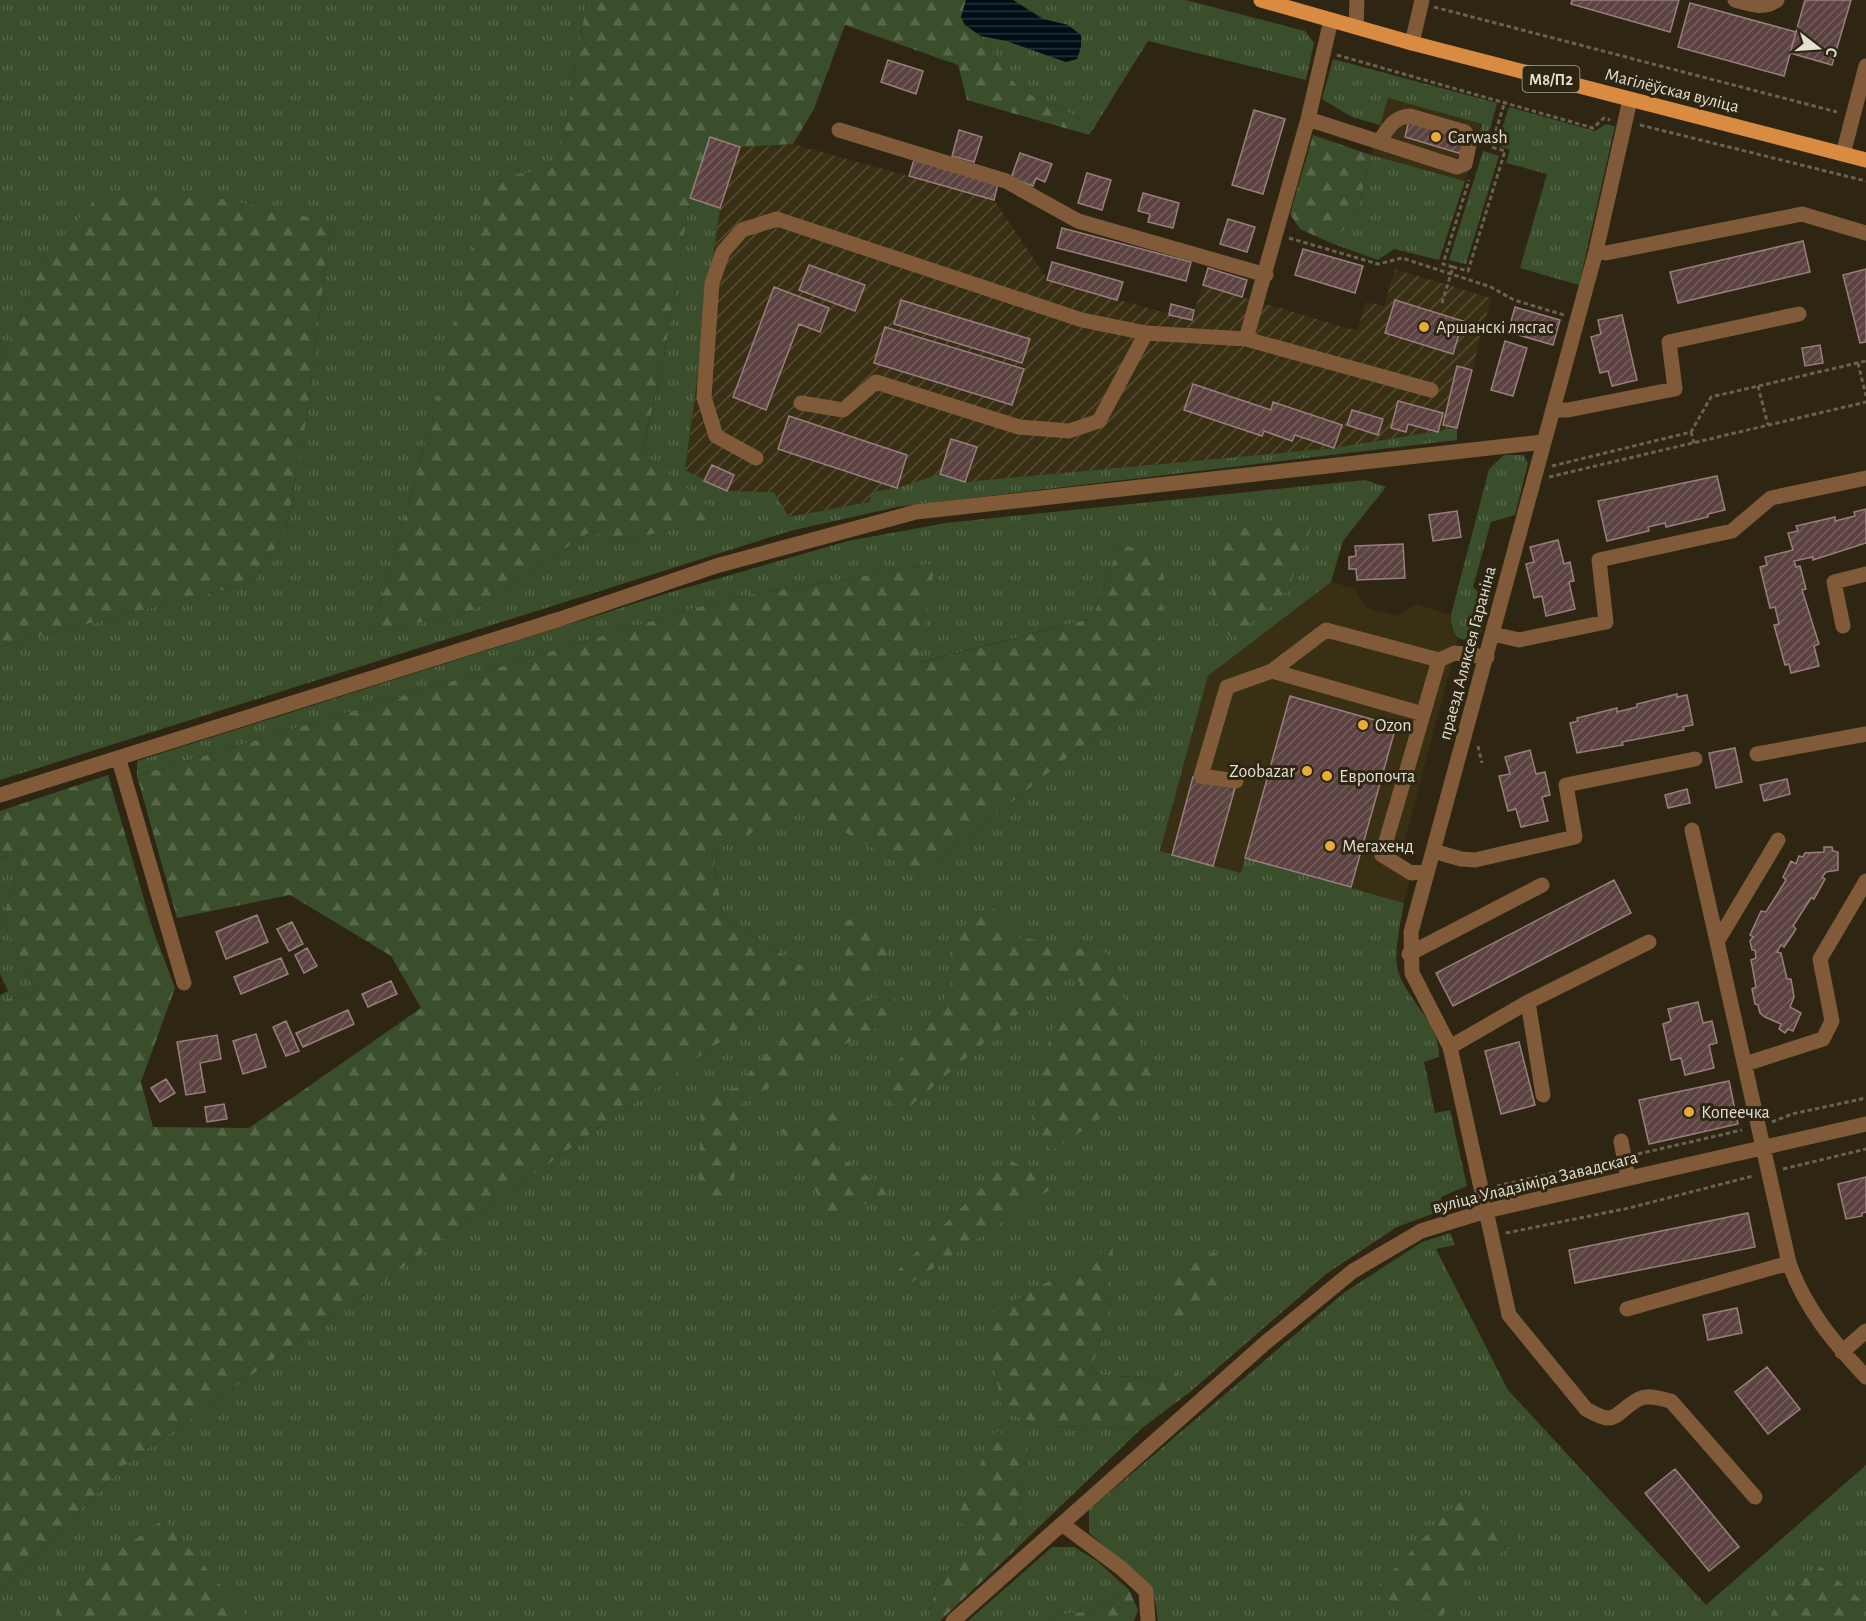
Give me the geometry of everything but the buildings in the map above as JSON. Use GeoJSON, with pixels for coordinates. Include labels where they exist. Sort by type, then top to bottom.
{"type":"FeatureCollection","features":[{"type":"Feature","properties":{"kind":"main road","name":"Магілёўская вуліца"},"geometry":{"type":"LineString","coordinates":[[1261,0],[1412,43],[1866,160]]}},
{"type":"Feature","properties":{"kind":"street"},"geometry":{"type":"LineString","coordinates":[[1356,27],[1357,0]]}},
{"type":"Feature","properties":{"kind":"street"},"geometry":{"type":"LineString","coordinates":[[1735,0],[1755,6],[1771,5],[1777,0]]}},
{"type":"Feature","properties":{"kind":"street"},"geometry":{"type":"LineString","coordinates":[[1412,43],[1422,2]]}},
{"type":"Feature","properties":{"kind":"street"},"geometry":{"type":"LineString","coordinates":[[1246,339],[1266,275],[1275,233],[1308,119],[1331,21]]}},
{"type":"Feature","properties":{"kind":"street"},"geometry":{"type":"LineString","coordinates":[[1843,154],[1866,66]]}},
{"type":"Feature","properties":{"kind":"street","name":"праезд Аляксея Гараніна"},"geometry":{"type":"LineString","coordinates":[[1630,100],[1596,251],[1427,871],[1411,932],[1409,954],[1412,973],[1450,1047],[1509,1315],[1586,1409],[1602,1419],[1616,1418],[1640,1398],[1654,1397],[1671,1401],[1755,1497]]}},
{"type":"Feature","properties":{"kind":"street"},"geometry":{"type":"LineString","coordinates":[[1308,119],[1379,142],[1457,166],[1465,164],[1470,140],[1465,132],[1410,116],[1401,116],[1394,121],[1379,142]]}},
{"type":"Feature","properties":{"kind":"street"},"geometry":{"type":"LineString","coordinates":[[839,130],[1006,181],[1078,221],[1266,275]]}},
{"type":"Feature","properties":{"kind":"street"},"geometry":{"type":"LineString","coordinates":[[1596,251],[1606,253],[1802,214],[1866,233]]}},
{"type":"Feature","properties":{"kind":"street"},"geometry":{"type":"LineString","coordinates":[[756,458],[716,436],[704,397],[712,283],[723,252],[742,230],[777,219],[1082,320],[1146,333],[1246,339],[1431,390]]}},
{"type":"Feature","properties":{"kind":"street"},"geometry":{"type":"LineString","coordinates":[[1553,410],[1568,410],[1674,389],[1669,342],[1799,314]]}},
{"type":"Feature","properties":{"kind":"street"},"geometry":{"type":"LineString","coordinates":[[801,403],[843,410],[876,382],[1020,428],[1069,431],[1099,421],[1146,333]]}},
{"type":"Feature","properties":{"kind":"street"},"geometry":{"type":"LineString","coordinates":[[0,795],[119,760],[560,619],[716,566],[916,512],[1543,442]]}},
{"type":"Feature","properties":{"kind":"street"},"geometry":{"type":"LineString","coordinates":[[1493,634],[1519,640],[1606,622],[1599,560],[1732,531],[1771,498],[1866,478]]}},
{"type":"Feature","properties":{"kind":"street"},"geometry":{"type":"LineString","coordinates":[[1843,626],[1834,582],[1866,574]]}},
{"type":"Feature","properties":{"kind":"street"},"geometry":{"type":"LineString","coordinates":[[1236,781],[1201,776],[1227,687],[1272,671],[1326,630],[1439,660],[1455,652],[1487,657]]}},
{"type":"Feature","properties":{"kind":"street"},"geometry":{"type":"LineString","coordinates":[[1427,871],[1411,873],[1382,855],[1439,660]]}},
{"type":"Feature","properties":{"kind":"street"},"geometry":{"type":"LineString","coordinates":[[1272,671],[1423,714]]}},
{"type":"Feature","properties":{"kind":"street"},"geometry":{"type":"LineString","coordinates":[[1757,754],[1866,734]]}},
{"type":"Feature","properties":{"kind":"street"},"geometry":{"type":"LineString","coordinates":[[1433,851],[1461,860],[1475,860],[1575,837],[1566,785],[1695,759]]}},
{"type":"Feature","properties":{"kind":"street"},"geometry":{"type":"LineString","coordinates":[[119,760],[184,984]]}},
{"type":"Feature","properties":{"kind":"street"},"geometry":{"type":"LineString","coordinates":[[1692,830],[1765,1147],[1789,1263],[1798,1287],[1830,1339],[1866,1377]]}},
{"type":"Feature","properties":{"kind":"street"},"geometry":{"type":"LineString","coordinates":[[1717,942],[1778,840]]}},
{"type":"Feature","properties":{"kind":"street"},"geometry":{"type":"LineString","coordinates":[[1745,1064],[1823,1039],[1832,1021],[1820,959],[1866,881]]}},
{"type":"Feature","properties":{"kind":"street"},"geometry":{"type":"LineString","coordinates":[[1409,954],[1542,885]]}},
{"type":"Feature","properties":{"kind":"street"},"geometry":{"type":"LineString","coordinates":[[1450,1047],[1528,1002],[1649,942]]}},
{"type":"Feature","properties":{"kind":"street"},"geometry":{"type":"LineString","coordinates":[[1528,1002],[1543,1095]]}},
{"type":"Feature","properties":{"kind":"street","name":"вуліца Уладзіміра Завадскага"},"geometry":{"type":"LineString","coordinates":[[953,1621],[1264,1344],[1353,1271],[1421,1231],[1486,1210],[1866,1124]]}},
{"type":"Feature","properties":{"kind":"street"},"geometry":{"type":"LineString","coordinates":[[1621,1141],[1628,1178]]}},
{"type":"Feature","properties":{"kind":"street"},"geometry":{"type":"LineString","coordinates":[[1627,1309],[1789,1263]]}},
{"type":"Feature","properties":{"kind":"street"},"geometry":{"type":"LineString","coordinates":[[1842,1352],[1866,1331]]}},
{"type":"Feature","properties":{"kind":"street"},"geometry":{"type":"LineString","coordinates":[[1062,1524],[1121,1568],[1146,1591],[1150,1617],[1148,1621]]}},
{"type":"Feature","properties":{"kind":"path"},"geometry":{"type":"LineString","coordinates":[[1422,2],[1854,116]]}},
{"type":"Feature","properties":{"kind":"path"},"geometry":{"type":"LineString","coordinates":[[1323,52],[1505,101],[1593,128],[1604,118],[1866,181]]}},
{"type":"Feature","properties":{"kind":"path"},"geometry":{"type":"LineString","coordinates":[[1491,147],[1505,101]]}},
{"type":"Feature","properties":{"kind":"path"},"geometry":{"type":"LineString","coordinates":[[1470,176],[1443,264],[1468,271],[1505,151],[1480,144]]}},
{"type":"Feature","properties":{"kind":"path"},"geometry":{"type":"LineString","coordinates":[[1275,233],[1378,264],[1402,258],[1491,287],[1514,300],[1577,319]]}},
{"type":"Feature","properties":{"kind":"path"},"geometry":{"type":"LineString","coordinates":[[1442,303],[1453,267]]}},
{"type":"Feature","properties":{"kind":"path"},"geometry":{"type":"LineString","coordinates":[[1694,443],[1691,432],[1711,397],[1866,362]]}},
{"type":"Feature","properties":{"kind":"path"},"geometry":{"type":"LineString","coordinates":[[1858,363],[1866,396]]}},
{"type":"Feature","properties":{"kind":"path"},"geometry":{"type":"LineString","coordinates":[[1859,368],[1866,371]]}},
{"type":"Feature","properties":{"kind":"path"},"geometry":{"type":"LineString","coordinates":[[1758,386],[1768,425]]}},
{"type":"Feature","properties":{"kind":"path"},"geometry":{"type":"LineString","coordinates":[[1547,477],[1866,402]]}},
{"type":"Feature","properties":{"kind":"path"},"geometry":{"type":"LineString","coordinates":[[1551,467],[1691,432]]}},
{"type":"Feature","properties":{"kind":"path"},"geometry":{"type":"LineString","coordinates":[[1650,442],[1652,453]]}},
{"type":"Feature","properties":{"kind":"path"},"geometry":{"type":"LineString","coordinates":[[1612,452],[1614,462]]}},
{"type":"Feature","properties":{"kind":"path"},"geometry":{"type":"LineString","coordinates":[[1481,1189],[1786,1119],[1792,1114],[1866,1098]]}},
{"type":"Feature","properties":{"kind":"path"},"geometry":{"type":"LineString","coordinates":[[1492,1236],[1629,1208],[1866,1149]]}},
{"type":"Feature","properties":{"kind":"shaded area"},"geometry":{"type":"Polygon","coordinates":[[[966,0],[1013,0],[1043,19],[1068,25],[1081,35],[1081,47],[1077,59],[1066,62],[1007,41],[981,36],[965,25],[961,17],[966,0]]]}},
{"type":"Feature","properties":{"kind":"shaded area"},"geometry":{"type":"Polygon","coordinates":[[[1387,98],[1482,124],[1465,181],[1371,155],[1387,98]]]}},
{"type":"Feature","properties":{"kind":"shaded area"},"geometry":{"type":"Polygon","coordinates":[[[710,137],[740,147],[793,144],[994,200],[1048,280],[1191,320],[1208,268],[1247,280],[1242,297],[1357,331],[1366,302],[1384,306],[1395,269],[1491,298],[1457,428],[1334,448],[965,482],[940,474],[897,488],[871,492],[869,502],[789,517],[774,492],[727,491],[685,471],[720,208],[690,198],[710,137]]]}},
{"type":"Feature","properties":{"kind":"shaded area"},"geometry":{"type":"Polygon","coordinates":[[[1331,582],[1356,589],[1365,607],[1397,616],[1417,604],[1451,615],[1451,629],[1458,638],[1401,856],[1404,864],[1412,869],[1404,903],[1246,858],[1242,873],[1160,851],[1208,676],[1331,582]]]}},
{"type":"Feature","properties":{"kind":"green space"},"geometry":{"type":"Polygon","coordinates":[[[0,0],[587,0],[558,167],[434,412],[372,633],[472,611],[591,531],[619,542],[721,517],[642,453],[663,363],[690,198],[720,208],[685,470],[727,491],[774,492],[789,517],[869,502],[871,492],[897,488],[940,474],[965,482],[1334,448],[1457,428],[1457,440],[897,507],[790,531],[0,780],[0,646],[254,582],[286,531],[306,422],[331,222],[46,256],[0,364],[0,0]]]}},
{"type":"Feature","properties":{"kind":"green space"},"geometry":{"type":"Polygon","coordinates":[[[587,0],[966,0],[961,17],[965,25],[981,36],[1019,89],[1095,126],[1089,135],[967,100],[958,65],[845,25],[814,109],[793,144],[740,147],[710,137],[690,198],[663,363],[642,452],[722,517],[619,542],[591,531],[472,611],[372,633],[434,412],[489,179],[558,167],[587,0]]]}},
{"type":"Feature","properties":{"kind":"green space"},"geometry":{"type":"Polygon","coordinates":[[[1013,0],[1186,0],[1305,31],[1314,43],[1306,80],[1148,41],[1095,126],[1019,89],[981,36],[1007,41],[1049,56],[1068,25],[1043,19],[1013,0]]]}},
{"type":"Feature","properties":{"kind":"green space"},"geometry":{"type":"Polygon","coordinates":[[[1333,59],[1497,103],[1487,141],[1478,139],[1482,124],[1388,98],[1380,125],[1352,117],[1322,99],[1333,59]]]}},
{"type":"Feature","properties":{"kind":"green space"},"geometry":{"type":"Polygon","coordinates":[[[1509,107],[1595,131],[1606,124],[1615,126],[1579,285],[1520,268],[1547,174],[1506,163],[1510,150],[1497,145],[1509,107]]]}},
{"type":"Feature","properties":{"kind":"green space"},"geometry":{"type":"Polygon","coordinates":[[[1313,135],[1371,155],[1356,217],[1331,243],[1300,229],[1290,214],[1313,135]]]}},
{"type":"Feature","properties":{"kind":"green space"},"geometry":{"type":"Polygon","coordinates":[[[1483,151],[1499,156],[1466,264],[1449,260],[1483,151]]]}},
{"type":"Feature","properties":{"kind":"green space"},"geometry":{"type":"Polygon","coordinates":[[[1371,155],[1465,181],[1439,260],[1394,249],[1378,260],[1331,243],[1356,217],[1371,155]]]}},
{"type":"Feature","properties":{"kind":"green space"},"geometry":{"type":"Polygon","coordinates":[[[99,195],[225,199],[331,222],[306,422],[286,531],[254,582],[0,646],[0,364],[46,256],[99,195]]]}},
{"type":"Feature","properties":{"kind":"green space"},"geometry":{"type":"Polygon","coordinates":[[[1504,455],[1523,455],[1528,463],[1515,515],[1491,522],[1473,587],[1487,601],[1481,635],[1467,640],[1462,639],[1455,634],[1451,615],[1489,469],[1504,455]]]}},
{"type":"Feature","properties":{"kind":"green space"},"geometry":{"type":"Polygon","coordinates":[[[1365,480],[1386,487],[1343,541],[1331,582],[1208,676],[1160,851],[1241,873],[1245,858],[1404,903],[1398,939],[1397,967],[1404,985],[1435,1034],[1439,1057],[1424,1062],[1435,1113],[1450,1110],[1467,1186],[1441,1197],[1443,1210],[1397,1227],[1326,1274],[1190,1392],[1170,1365],[1158,1379],[1090,1374],[1109,1310],[1112,1247],[1047,1426],[1142,1428],[1013,1552],[1028,1446],[988,1536],[938,1578],[928,1621],[0,1621],[0,1591],[125,1465],[744,1025],[804,967],[724,918],[711,852],[804,808],[920,875],[1159,685],[1119,544],[1093,618],[918,663],[935,564],[725,599],[137,776],[137,761],[668,593],[848,541],[946,523],[1365,480]]]}},
{"type":"Feature","properties":{"kind":"green space"},"geometry":{"type":"Polygon","coordinates":[[[1313,522],[1287,592],[1232,638],[1212,618],[1212,543],[1219,530],[1313,522]]]}},
{"type":"Feature","properties":{"kind":"green space"},"geometry":{"type":"Polygon","coordinates":[[[1119,544],[1164,557],[1159,685],[920,875],[804,809],[711,852],[724,918],[804,967],[744,1025],[125,1465],[0,1591],[0,1001],[36,992],[2,919],[25,853],[0,858],[0,811],[108,775],[152,927],[175,988],[141,1082],[153,1127],[249,1128],[421,1008],[391,956],[290,895],[177,918],[137,776],[725,599],[935,564],[919,663],[1093,618],[1119,544]]]}},
{"type":"Feature","properties":{"kind":"green space"},"geometry":{"type":"Polygon","coordinates":[[[25,853],[2,919],[36,992],[0,1001],[0,995],[8,991],[0,974],[0,858],[25,853]]]}},
{"type":"Feature","properties":{"kind":"green space"},"geometry":{"type":"Polygon","coordinates":[[[993,908],[1019,937],[1107,953],[1155,1081],[1052,1151],[1032,1118],[1050,1036],[1081,982],[1063,975],[901,1114],[881,1089],[922,1024],[951,991],[950,934],[993,908]]]}},
{"type":"Feature","properties":{"kind":"green space"},"geometry":{"type":"Polygon","coordinates":[[[866,910],[888,956],[841,1004],[891,995],[908,1013],[856,1038],[740,1104],[733,1197],[698,1197],[701,1098],[735,1088],[848,965],[838,926],[866,910]]]}},
{"type":"Feature","properties":{"kind":"green space"},"geometry":{"type":"Polygon","coordinates":[[[841,1110],[837,1155],[890,1192],[832,1220],[781,1130],[841,1110]]]}},
{"type":"Feature","properties":{"kind":"green space"},"geometry":{"type":"Polygon","coordinates":[[[1010,1160],[1057,1185],[911,1283],[897,1271],[1010,1160]]]}},
{"type":"Feature","properties":{"kind":"green space"},"geometry":{"type":"Polygon","coordinates":[[[1450,1233],[1455,1245],[1436,1249],[1508,1390],[1706,1605],[1866,1465],[1866,1621],[1158,1621],[1153,1588],[1089,1533],[1089,1510],[1345,1292],[1422,1242],[1450,1233]]]}},
{"type":"Feature","properties":{"kind":"green space"},"geometry":{"type":"Polygon","coordinates":[[[1113,1246],[1109,1310],[1090,1374],[1158,1379],[1170,1364],[1190,1392],[1142,1428],[1047,1426],[1003,1412],[984,1317],[1113,1246]]]}},
{"type":"Feature","properties":{"kind":"green space"},"geometry":{"type":"Polygon","coordinates":[[[1215,1252],[1226,1300],[1170,1320],[1166,1277],[1215,1252]]]}},
{"type":"Feature","properties":{"kind":"green space"},"geometry":{"type":"Polygon","coordinates":[[[995,1430],[1028,1446],[1013,1552],[940,1621],[928,1621],[938,1578],[987,1536],[956,1521],[995,1430]]]}},
{"type":"Feature","properties":{"kind":"green space"},"geometry":{"type":"Polygon","coordinates":[[[1465,1494],[1521,1541],[1471,1571],[1440,1620],[1372,1593],[1465,1494]]]}},
{"type":"Feature","properties":{"kind":"green space"},"geometry":{"type":"Polygon","coordinates":[[[164,1519],[251,1621],[55,1621],[60,1592],[164,1519]]]}},
{"type":"Feature","properties":{"kind":"green space"},"geometry":{"type":"Polygon","coordinates":[[[1052,1547],[1074,1547],[1097,1561],[1129,1590],[1092,1611],[1056,1615],[1053,1621],[968,1621],[1052,1547]]]}},
{"type":"Feature","properties":{"kind":"green space"},"geometry":{"type":"Polygon","coordinates":[[[1819,1565],[1866,1604],[1863,1621],[1769,1621],[1773,1610],[1819,1565]]]}},
{"type":"Feature","properties":{"kind":"green space"},"geometry":{"type":"Polygon","coordinates":[[[1129,1590],[1138,1610],[1134,1621],[1053,1621],[1056,1615],[1092,1611],[1129,1590]]]}},
{"type":"Feature","properties":{"kind":"place","name":"Carwash"},"geometry":{"type":"Point","coordinates":[1436,137]}},
{"type":"Feature","properties":{"kind":"place","name":"Аршанскі лясгас"},"geometry":{"type":"Point","coordinates":[1424,327]}},
{"type":"Feature","properties":{"kind":"place","name":"Ozon"},"geometry":{"type":"Point","coordinates":[1363,725]}},
{"type":"Feature","properties":{"kind":"place","name":"Zoobazar"},"geometry":{"type":"Point","coordinates":[1307,771]}},
{"type":"Feature","properties":{"kind":"place","name":"Европочта"},"geometry":{"type":"Point","coordinates":[1327,776]}},
{"type":"Feature","properties":{"kind":"place","name":"Мегахенд"},"geometry":{"type":"Point","coordinates":[1330,846]}},
{"type":"Feature","properties":{"kind":"place","name":"Копеечка"},"geometry":{"type":"Point","coordinates":[1689,1112]}}]}
